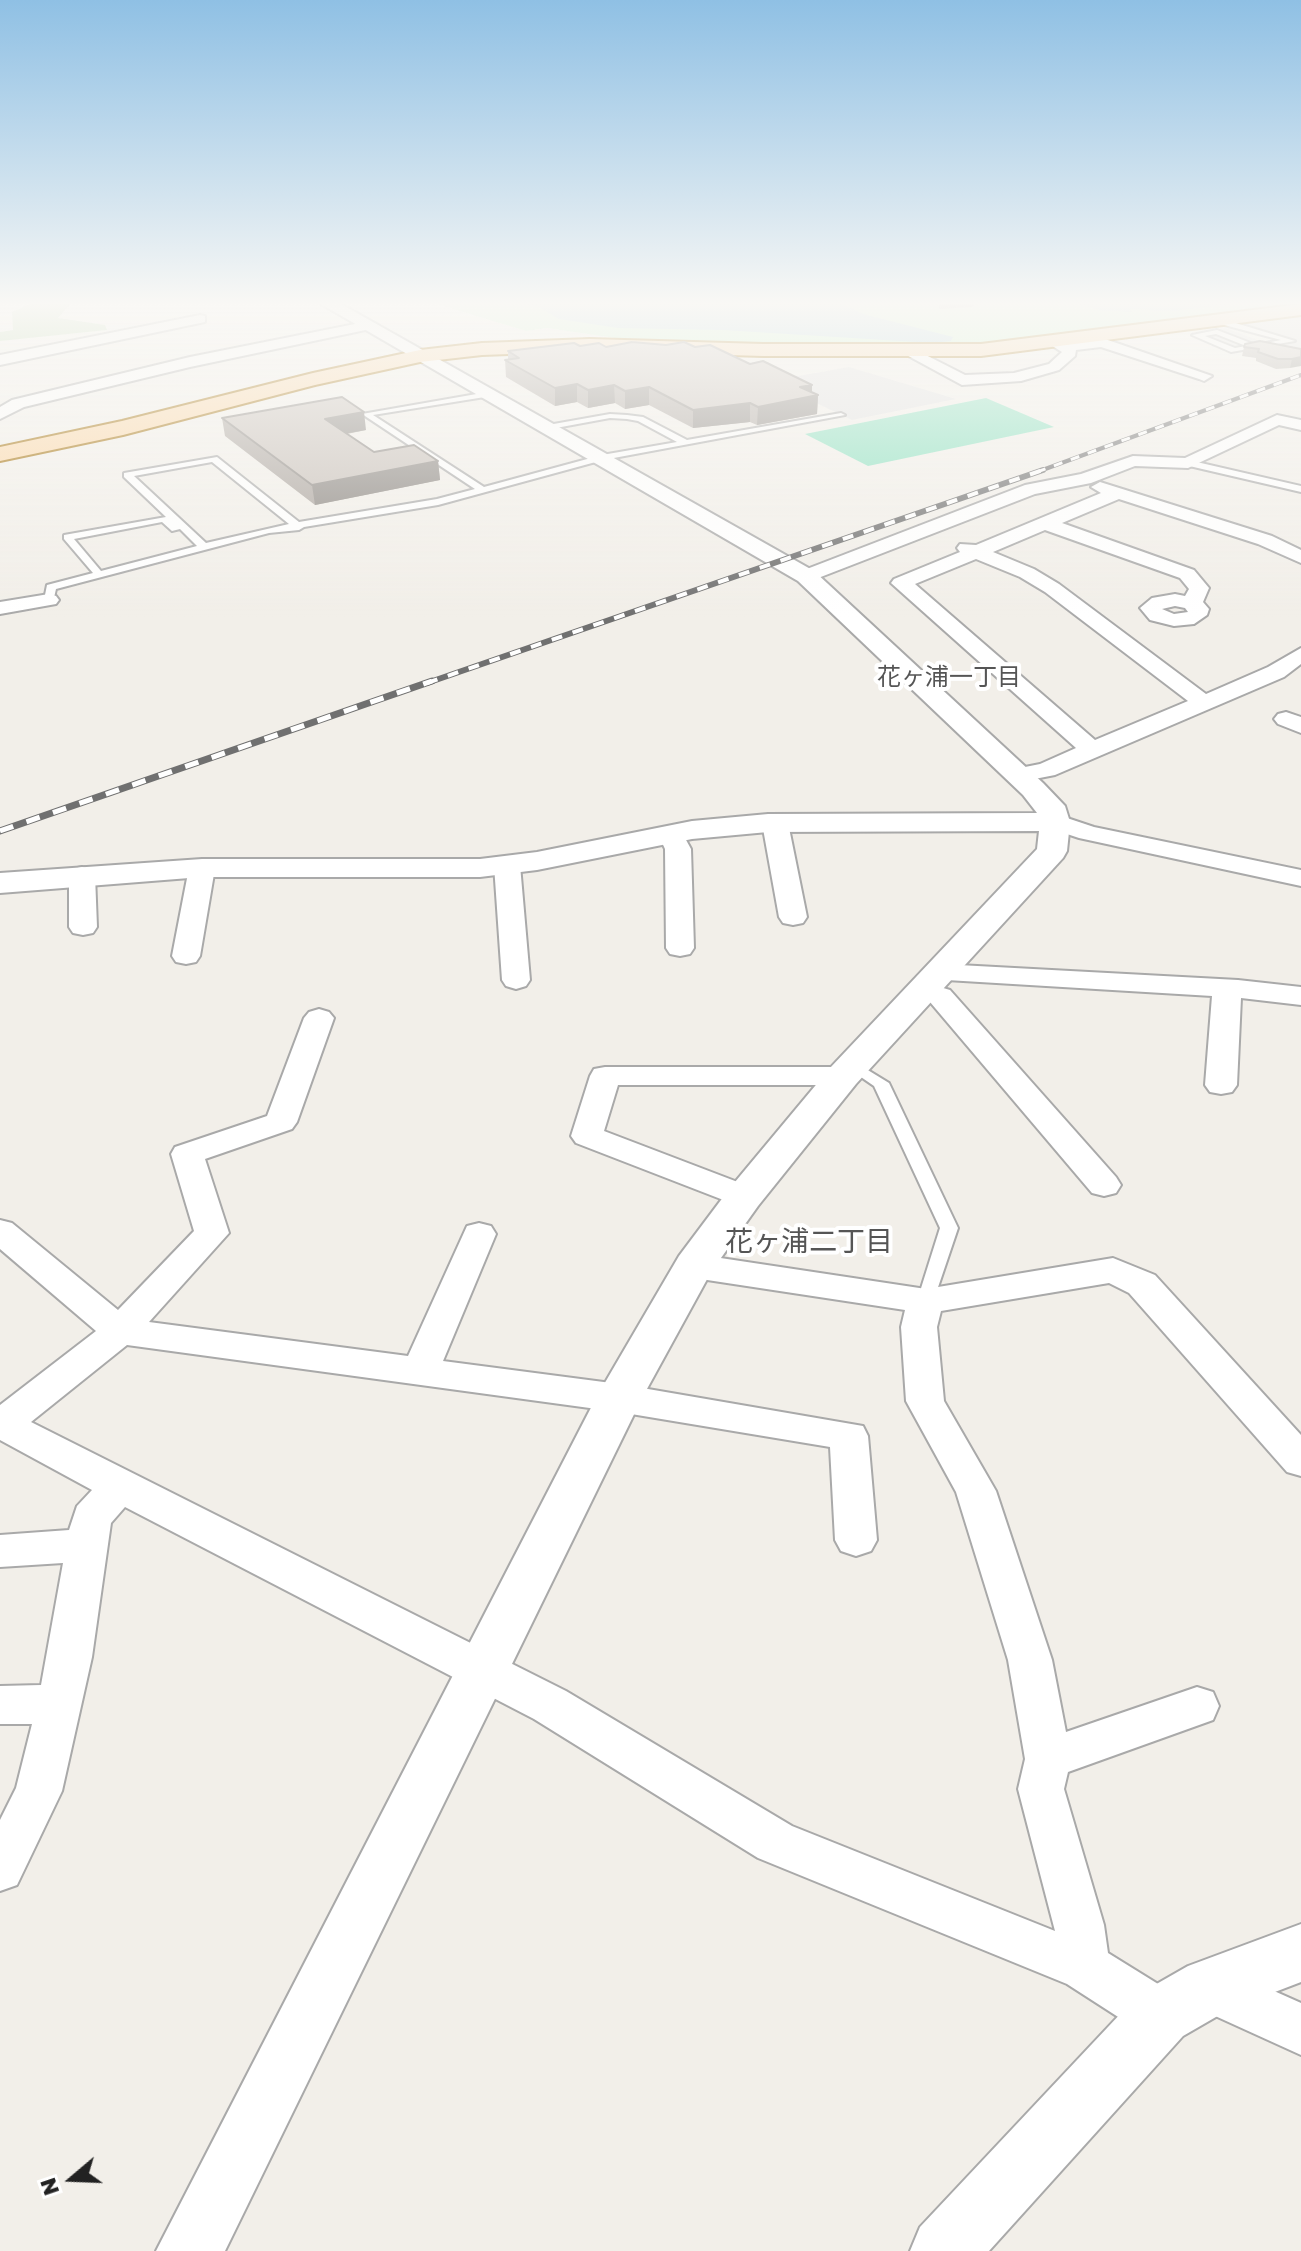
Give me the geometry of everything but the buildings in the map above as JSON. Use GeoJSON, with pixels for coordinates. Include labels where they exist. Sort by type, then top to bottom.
{"type":"FeatureCollection","features":[{"type":"Feature","properties":{"kind":"main road"},"geometry":{"type":"LineString","coordinates":[[0,454],[196,409]]}},
{"type":"Feature","properties":{"kind":"street"},"geometry":{"type":"LineString","coordinates":[[190,2251],[619,1398],[694,1266],[744,1197],[848,1071],[1052,851],[1055,822],[1050,806],[806,576],[515,409]]}},
{"type":"Feature","properties":{"kind":"street"},"geometry":{"type":"LineString","coordinates":[[806,576],[1031,489],[1085,479],[1133,461],[1188,463],[1301,409]]}},
{"type":"Feature","properties":{"kind":"street"},"geometry":{"type":"LineString","coordinates":[[1277,420],[1301,425]]}},
{"type":"Feature","properties":{"kind":"street"},"geometry":{"type":"LineString","coordinates":[[1085,479],[1118,493],[1265,540],[1301,557]]}},
{"type":"Feature","properties":{"kind":"street"},"geometry":{"type":"LineString","coordinates":[[1092,750],[901,583],[1118,493]]}},
{"type":"Feature","properties":{"kind":"street"},"geometry":{"type":"LineString","coordinates":[[1044,523],[1187,574],[1199,588],[1192,603]]}},
{"type":"Feature","properties":{"kind":"street"},"geometry":{"type":"LineString","coordinates":[[920,532],[1027,573],[1052,588],[1204,703]]}},
{"type":"Feature","properties":{"kind":"street"},"geometry":{"type":"LineString","coordinates":[[0,608],[49,600]]}},
{"type":"Feature","properties":{"kind":"street"},"geometry":{"type":"LineString","coordinates":[[1019,775],[1046,770],[1204,703],[1276,672],[1301,654]]}},
{"type":"Feature","properties":{"kind":"street"},"geometry":{"type":"LineString","coordinates":[[0,883],[202,868],[426,870],[507,865],[692,830],[775,823],[1055,822],[1088,833],[1301,878]]}},
{"type":"Feature","properties":{"kind":"street"},"geometry":{"type":"LineString","coordinates":[[775,823],[793,917]]}},
{"type":"Feature","properties":{"kind":"street"},"geometry":{"type":"LineString","coordinates":[[671,834],[678,849],[680,948]]}},
{"type":"Feature","properties":{"kind":"street"},"geometry":{"type":"LineString","coordinates":[[507,865],[516,980]]}},
{"type":"Feature","properties":{"kind":"street"},"geometry":{"type":"LineString","coordinates":[[186,956],[202,868]]}},
{"type":"Feature","properties":{"kind":"street"},"geometry":{"type":"LineString","coordinates":[[82,875],[83,927]]}},
{"type":"Feature","properties":{"kind":"street"},"geometry":{"type":"LineString","coordinates":[[932,982],[1227,989],[1301,996]]}},
{"type":"Feature","properties":{"kind":"street"},"geometry":{"type":"LineString","coordinates":[[932,982],[940,996],[1104,1185]]}},
{"type":"Feature","properties":{"kind":"street"},"geometry":{"type":"LineString","coordinates":[[1221,1085],[1227,989]]}},
{"type":"Feature","properties":{"kind":"street"},"geometry":{"type":"LineString","coordinates":[[319,1018],[281,1122],[187,1154],[212,1233],[120,1331],[1,1423],[550,1705],[775,1842],[1085,1967],[1185,2001],[1301,2029]]}},
{"type":"Feature","properties":{"kind":"street"},"geometry":{"type":"LineString","coordinates":[[744,1197],[587,1136],[605,1076],[848,1071]]}},
{"type":"Feature","properties":{"kind":"street"},"geometry":{"type":"LineString","coordinates":[[0,1231],[120,1331],[619,1398],[849,1436],[856,1540]]}},
{"type":"Feature","properties":{"kind":"street"},"geometry":{"type":"LineString","coordinates":[[420,1372],[479,1234]]}},
{"type":"Feature","properties":{"kind":"street"},"geometry":{"type":"LineString","coordinates":[[694,1266],[926,1301],[1113,1270],[1142,1284],[1301,1461]]}},
{"type":"Feature","properties":{"kind":"street"},"geometry":{"type":"LineString","coordinates":[[926,1301],[919,1327],[925,1401],[976,1491],[1030,1660],[1048,1759],[1041,1789],[1079,1925],[1085,1967]]}},
{"type":"Feature","properties":{"kind":"street"},"geometry":{"type":"LineString","coordinates":[[0,1869],[39,1791],[70,1657],[91,1517],[121,1485]]}},
{"type":"Feature","properties":{"kind":"street"},"geometry":{"type":"LineString","coordinates":[[0,1551],[85,1545]]}},
{"type":"Feature","properties":{"kind":"street"},"geometry":{"type":"LineString","coordinates":[[0,1705],[58,1704]]}},
{"type":"Feature","properties":{"kind":"street"},"geometry":{"type":"LineString","coordinates":[[1048,1759],[1197,1706]]}},
{"type":"Feature","properties":{"kind":"street"},"geometry":{"type":"LineString","coordinates":[[944,2251],[1185,2001],[1301,1953]]}},
{"type":"Feature","properties":{"kind":"lane"},"geometry":{"type":"LineString","coordinates":[[396,409],[366,414],[484,491]]}},
{"type":"Feature","properties":{"kind":"lane"},"geometry":{"type":"LineString","coordinates":[[49,600],[51,587],[268,530],[438,502],[602,458],[841,415]]}},
{"type":"Feature","properties":{"kind":"lane"},"geometry":{"type":"LineString","coordinates":[[548,428],[591,419],[627,417],[640,419],[686,443]]}},
{"type":"Feature","properties":{"kind":"lane"},"geometry":{"type":"LineString","coordinates":[[200,548],[127,475],[214,459],[299,527]]}},
{"type":"Feature","properties":{"kind":"lane"},"geometry":{"type":"LineString","coordinates":[[1188,463],[1299,487]]}},
{"type":"Feature","properties":{"kind":"lane"},"geometry":{"type":"LineString","coordinates":[[99,574],[67,537],[164,519],[200,548]]}},
{"type":"Feature","properties":{"kind":"lane"},"geometry":{"type":"LineString","coordinates":[[848,1071],[881,1083],[949,1228],[926,1301]]}},
{"type":"Feature","properties":{"kind":"green space"},"geometry":{"type":"Polygon","coordinates":[[[930,409],[1012,409],[1054,427],[868,466],[805,434],[930,409]]]}},
{"type":"Feature","properties":{"kind":"shaded area"},"geometry":{"type":"Polygon","coordinates":[[[829,409],[906,409],[852,420],[829,409]]]}},
{"type":"Feature","properties":{"kind":"railway"},"geometry":{"type":"LineString","coordinates":[[1037,472],[1208,409]]}},
{"type":"Feature","properties":{"kind":"railway"},"geometry":{"type":"LineString","coordinates":[[427,683],[1043,470]]}},
{"type":"Feature","properties":{"kind":"railway"},"geometry":{"type":"LineString","coordinates":[[0,831],[432,681]]}},
{"type":"Feature","properties":{"kind":"district","name":"花ヶ浦一丁目"},"geometry":{"type":"Point","coordinates":[949,677]}},
{"type":"Feature","properties":{"kind":"district","name":"花ヶ浦二丁目"},"geometry":{"type":"Point","coordinates":[809,1242]}}]}
